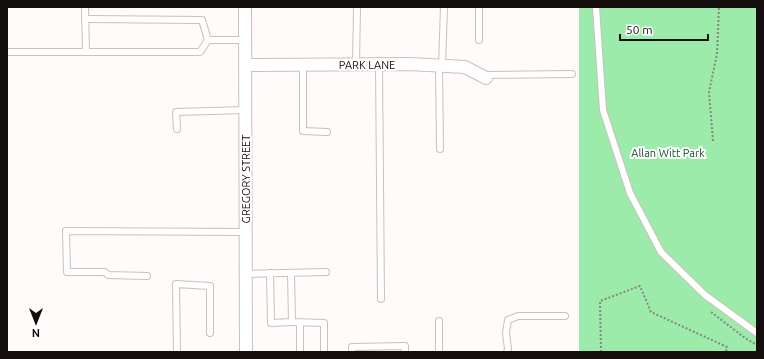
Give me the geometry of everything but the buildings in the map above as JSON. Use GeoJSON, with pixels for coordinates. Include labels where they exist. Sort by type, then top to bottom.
{"type":"FeatureCollection","features":[{"type":"Feature","properties":{"kind":"street","name":"GREGORY STREET"},"geometry":{"type":"LineString","coordinates":[[246,7],[246,352]]}},
{"type":"Feature","properties":{"kind":"street","name":"PARK LANE"},"geometry":{"type":"LineString","coordinates":[[245,65],[465,66],[483,77]]}},
{"type":"Feature","properties":{"kind":"lane"},"geometry":{"type":"LineString","coordinates":[[85,7],[86,52]]}},
{"type":"Feature","properties":{"kind":"lane"},"geometry":{"type":"LineString","coordinates":[[356,65],[357,7]]}},
{"type":"Feature","properties":{"kind":"lane"},"geometry":{"type":"LineString","coordinates":[[440,149],[441,66],[444,7]]}},
{"type":"Feature","properties":{"kind":"lane"},"geometry":{"type":"LineString","coordinates":[[479,7],[479,40]]}},
{"type":"Feature","properties":{"kind":"lane"},"geometry":{"type":"LineString","coordinates":[[596,7],[603,110],[630,193],[662,252],[705,295],[757,333]]}},
{"type":"Feature","properties":{"kind":"lane"},"geometry":{"type":"LineString","coordinates":[[85,19],[202,20],[208,40]]}},
{"type":"Feature","properties":{"kind":"lane"},"geometry":{"type":"LineString","coordinates":[[208,40],[246,40]]}},
{"type":"Feature","properties":{"kind":"lane"},"geometry":{"type":"LineString","coordinates":[[7,52],[200,52],[208,40]]}},
{"type":"Feature","properties":{"kind":"lane"},"geometry":{"type":"LineString","coordinates":[[302,65],[303,131],[327,132]]}},
{"type":"Feature","properties":{"kind":"lane"},"geometry":{"type":"LineString","coordinates":[[379,65],[381,299]]}},
{"type":"Feature","properties":{"kind":"lane"},"geometry":{"type":"LineString","coordinates":[[483,77],[572,74]]}},
{"type":"Feature","properties":{"kind":"lane"},"geometry":{"type":"LineString","coordinates":[[177,129],[176,112],[246,110]]}},
{"type":"Feature","properties":{"kind":"lane"},"geometry":{"type":"LineString","coordinates":[[147,276],[108,275],[105,272],[67,272],[66,231],[246,232]]}},
{"type":"Feature","properties":{"kind":"lane"},"geometry":{"type":"LineString","coordinates":[[246,274],[326,272]]}},
{"type":"Feature","properties":{"kind":"lane"},"geometry":{"type":"LineString","coordinates":[[270,273],[271,323],[324,323],[324,352]]}},
{"type":"Feature","properties":{"kind":"lane"},"geometry":{"type":"LineString","coordinates":[[291,273],[292,322]]}},
{"type":"Feature","properties":{"kind":"lane"},"geometry":{"type":"LineString","coordinates":[[178,352],[176,284],[210,286],[210,333]]}},
{"type":"Feature","properties":{"kind":"lane"},"geometry":{"type":"LineString","coordinates":[[507,352],[506,333],[508,320],[518,316],[565,316]]}},
{"type":"Feature","properties":{"kind":"lane"},"geometry":{"type":"LineString","coordinates":[[439,321],[439,352]]}},
{"type":"Feature","properties":{"kind":"lane"},"geometry":{"type":"LineString","coordinates":[[300,323],[300,352]]}},
{"type":"Feature","properties":{"kind":"lane"},"geometry":{"type":"LineString","coordinates":[[352,352],[352,347],[405,346],[405,352]]}},
{"type":"Feature","properties":{"kind":"path"},"geometry":{"type":"LineString","coordinates":[[713,141],[708,92],[716,54],[719,7]]}},
{"type":"Feature","properties":{"kind":"path"},"geometry":{"type":"LineString","coordinates":[[601,352],[600,302],[640,286],[652,312],[726,347],[726,352]]}},
{"type":"Feature","properties":{"kind":"green space","name":"Allan Witt Park"},"geometry":{"type":"Polygon","coordinates":[[[579,7],[757,7],[757,352],[579,352],[579,7]]]}}]}
